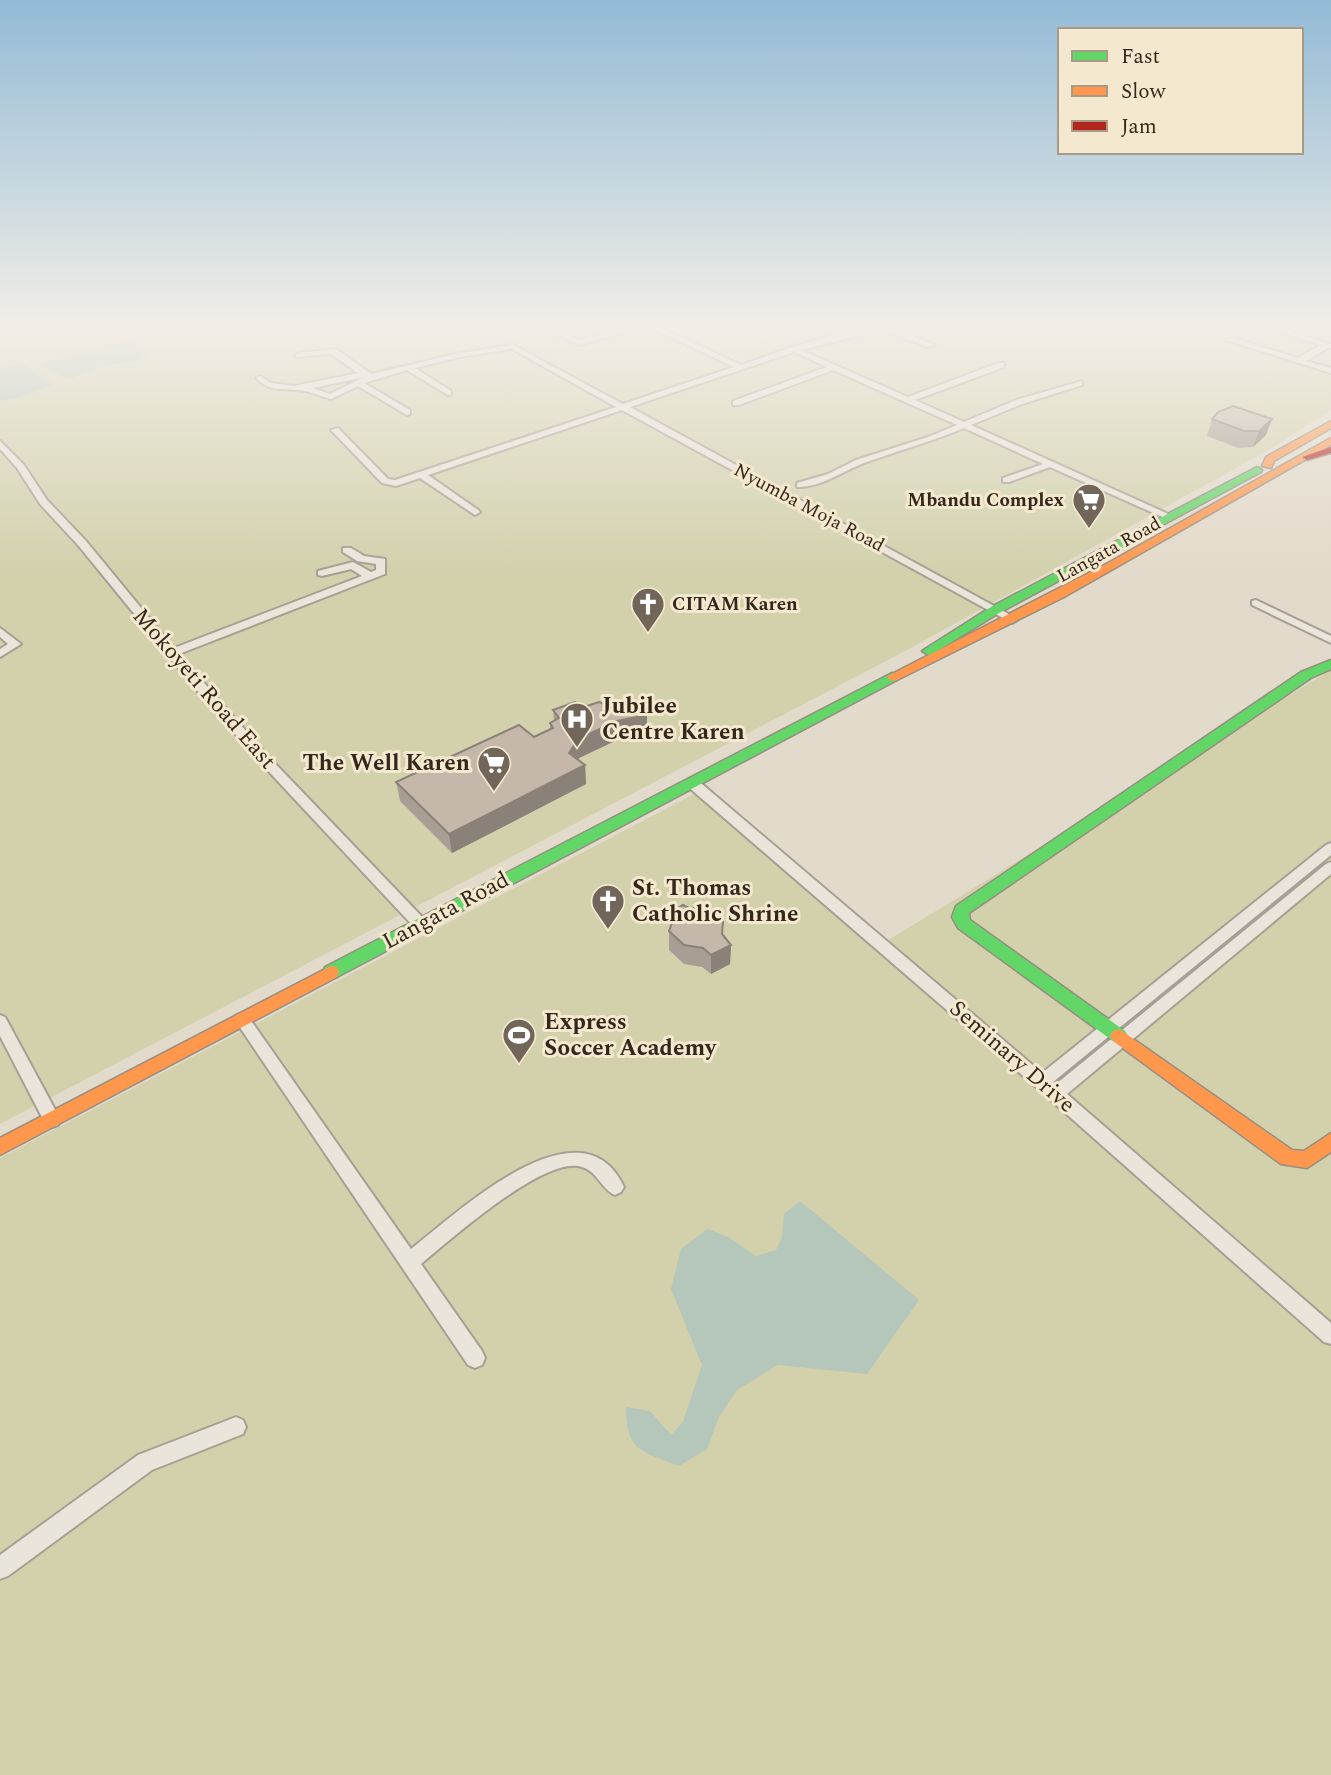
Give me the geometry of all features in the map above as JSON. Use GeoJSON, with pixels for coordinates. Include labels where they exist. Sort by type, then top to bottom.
{"type":"FeatureCollection","features":[{"type":"Feature","properties":{"kind":"main road"},"geometry":{"type":"LineString","coordinates":[[1267,466],[1270,459],[1331,422]]}},
{"type":"Feature","properties":{"kind":"main road","name":"Langata Road"},"geometry":{"type":"LineString","coordinates":[[893,676],[995,610],[1331,432]]}},
{"type":"Feature","properties":{"kind":"main road","name":"Langata Road"},"geometry":{"type":"LineString","coordinates":[[0,1147],[893,676],[958,648],[1012,620],[1307,457],[1331,441]]}},
{"type":"Feature","properties":{"kind":"main road"},"geometry":{"type":"LineString","coordinates":[[1307,457],[1331,450]]}},
{"type":"Feature","properties":{"kind":"main road"},"geometry":{"type":"LineString","coordinates":[[1331,664],[1306,675],[962,910],[960,917],[964,924],[1288,1158],[1302,1162],[1310,1160],[1331,1141]]}},
{"type":"Feature","properties":{"kind":"street"},"geometry":{"type":"LineString","coordinates":[[400,408],[407,412]]}},
{"type":"Feature","properties":{"kind":"street"},"geometry":{"type":"LineString","coordinates":[[335,430],[385,481],[396,483],[617,408]]}},
{"type":"Feature","properties":{"kind":"street","name":"Nyumba Moja Road"},"geometry":{"type":"LineString","coordinates":[[625,408],[1012,620]]}},
{"type":"Feature","properties":{"kind":"street"},"geometry":{"type":"LineString","coordinates":[[925,408],[1170,517]]}},
{"type":"Feature","properties":{"kind":"street"},"geometry":{"type":"LineString","coordinates":[[800,485],[831,476],[855,463],[931,439],[1005,408]]}},
{"type":"Feature","properties":{"kind":"street","name":"Mokoyeti Road East"},"geometry":{"type":"LineString","coordinates":[[0,444],[21,467],[43,502],[82,543],[262,757],[420,924]]}},
{"type":"Feature","properties":{"kind":"street"},"geometry":{"type":"LineString","coordinates":[[1006,480],[1050,464]]}},
{"type":"Feature","properties":{"kind":"street"},"geometry":{"type":"LineString","coordinates":[[422,475],[475,512]]}},
{"type":"Feature","properties":{"kind":"street"},"geometry":{"type":"LineString","coordinates":[[172,653],[381,572],[383,562],[360,559],[347,550]]}},
{"type":"Feature","properties":{"kind":"street"},"geometry":{"type":"LineString","coordinates":[[322,573],[353,565],[371,578]]}},
{"type":"Feature","properties":{"kind":"street"},"geometry":{"type":"LineString","coordinates":[[1331,631],[1260,601],[1331,639]]}},
{"type":"Feature","properties":{"kind":"street"},"geometry":{"type":"LineString","coordinates":[[0,631],[15,644],[0,654]]}},
{"type":"Feature","properties":{"kind":"street","name":"Seminary Drive"},"geometry":{"type":"LineString","coordinates":[[691,782],[1056,1094],[1331,1335]]}},
{"type":"Feature","properties":{"kind":"street"},"geometry":{"type":"LineString","coordinates":[[1056,1094],[1114,1047],[1116,1032],[1331,848]]}},
{"type":"Feature","properties":{"kind":"street"},"geometry":{"type":"LineString","coordinates":[[1042,1082],[1116,1032],[1331,867]]}},
{"type":"Feature","properties":{"kind":"street"},"geometry":{"type":"LineString","coordinates":[[243,1019],[475,1358]]}},
{"type":"Feature","properties":{"kind":"street"},"geometry":{"type":"LineString","coordinates":[[0,1021],[4,1040],[52,1120]]}},
{"type":"Feature","properties":{"kind":"street"},"geometry":{"type":"LineString","coordinates":[[409,1262],[523,1174],[562,1159],[583,1159],[603,1172],[615,1187]]}},
{"type":"Feature","properties":{"kind":"street"},"geometry":{"type":"LineString","coordinates":[[0,1568],[145,1462],[236,1427]]}},
{"type":"Feature","properties":{"kind":"green space"},"geometry":{"type":"Polygon","coordinates":[[[0,408],[1331,408],[1267,451],[907,650],[0,1124],[0,408]]]}},
{"type":"Feature","properties":{"kind":"green space"},"geometry":{"type":"Polygon","coordinates":[[[1331,670],[1331,1775],[0,1775],[0,1158],[694,794],[885,942],[1331,670]]]}},
{"type":"Feature","properties":{"kind":"shaded area"},"geometry":{"type":"Polygon","coordinates":[[[800,1201],[919,1300],[867,1374],[778,1365],[737,1390],[719,1417],[707,1449],[679,1466],[646,1453],[633,1441],[629,1433],[626,1407],[650,1411],[671,1435],[683,1422],[702,1365],[671,1289],[681,1249],[707,1229],[728,1237],[756,1256],[776,1250],[782,1238],[784,1214],[800,1201]]]}},
{"type":"Feature","properties":{"kind":"building"},"geometry":{"type":"Polygon","coordinates":[[[1238,408],[1272,419],[1259,431],[1244,431],[1212,419],[1218,412],[1238,408]]]}},
{"type":"Feature","properties":{"kind":"building"},"geometry":{"type":"Polygon","coordinates":[[[575,702],[584,707],[599,702],[614,708],[633,705],[647,715],[617,721],[578,739],[569,753],[585,765],[449,834],[396,782],[519,725],[534,737],[553,728],[550,723],[559,718],[553,710],[575,702]]]}},
{"type":"Feature","properties":{"kind":"building"},"geometry":{"type":"Polygon","coordinates":[[[683,905],[689,908],[708,908],[723,922],[722,934],[731,945],[711,955],[703,948],[684,945],[669,931],[675,915],[673,911],[683,905]]]}},
{"type":"Feature","properties":{"kind":"traffic: fast"},"geometry":{"type":"LineString","coordinates":[[928,651],[995,610],[1257,470]]}},
{"type":"Feature","properties":{"kind":"traffic: fast"},"geometry":{"type":"LineString","coordinates":[[1119,1036],[964,924],[960,917],[962,910],[1306,675],[1331,664]]}},
{"type":"Feature","properties":{"kind":"traffic: fast"},"geometry":{"type":"LineString","coordinates":[[331,972],[892,677]]}},
{"type":"Feature","properties":{"kind":"traffic: slow"},"geometry":{"type":"LineString","coordinates":[[1267,466],[1270,459],[1331,424]]}},
{"type":"Feature","properties":{"kind":"traffic: slow"},"geometry":{"type":"LineString","coordinates":[[892,677],[1059,594],[1331,441]]}},
{"type":"Feature","properties":{"kind":"traffic: slow"},"geometry":{"type":"LineString","coordinates":[[0,1147],[331,972]]}},
{"type":"Feature","properties":{"kind":"traffic: slow"},"geometry":{"type":"LineString","coordinates":[[1119,1036],[1288,1158],[1307,1160],[1331,1141]]}},
{"type":"Feature","properties":{"kind":"traffic: jam"},"geometry":{"type":"LineString","coordinates":[[1307,457],[1331,450]]}},
{"type":"Feature","properties":{"kind":"place","name":"Mbandu Complex"},"geometry":{"type":"Point","coordinates":[1089,530]}},
{"type":"Feature","properties":{"kind":"place","name":"CITAM Karen"},"geometry":{"type":"Point","coordinates":[648,634]}},
{"type":"Feature","properties":{"kind":"place","name":"Jubilee Centre Karen"},"geometry":{"type":"Point","coordinates":[577,749]}},
{"type":"Feature","properties":{"kind":"place","name":"The Well Karen"},"geometry":{"type":"Point","coordinates":[494,793]}},
{"type":"Feature","properties":{"kind":"place","name":"St. Thomas Catholic Shrine"},"geometry":{"type":"Point","coordinates":[608,931]}},
{"type":"Feature","properties":{"kind":"place","name":"Express Soccer Academy"},"geometry":{"type":"Point","coordinates":[519,1065]}}]}
